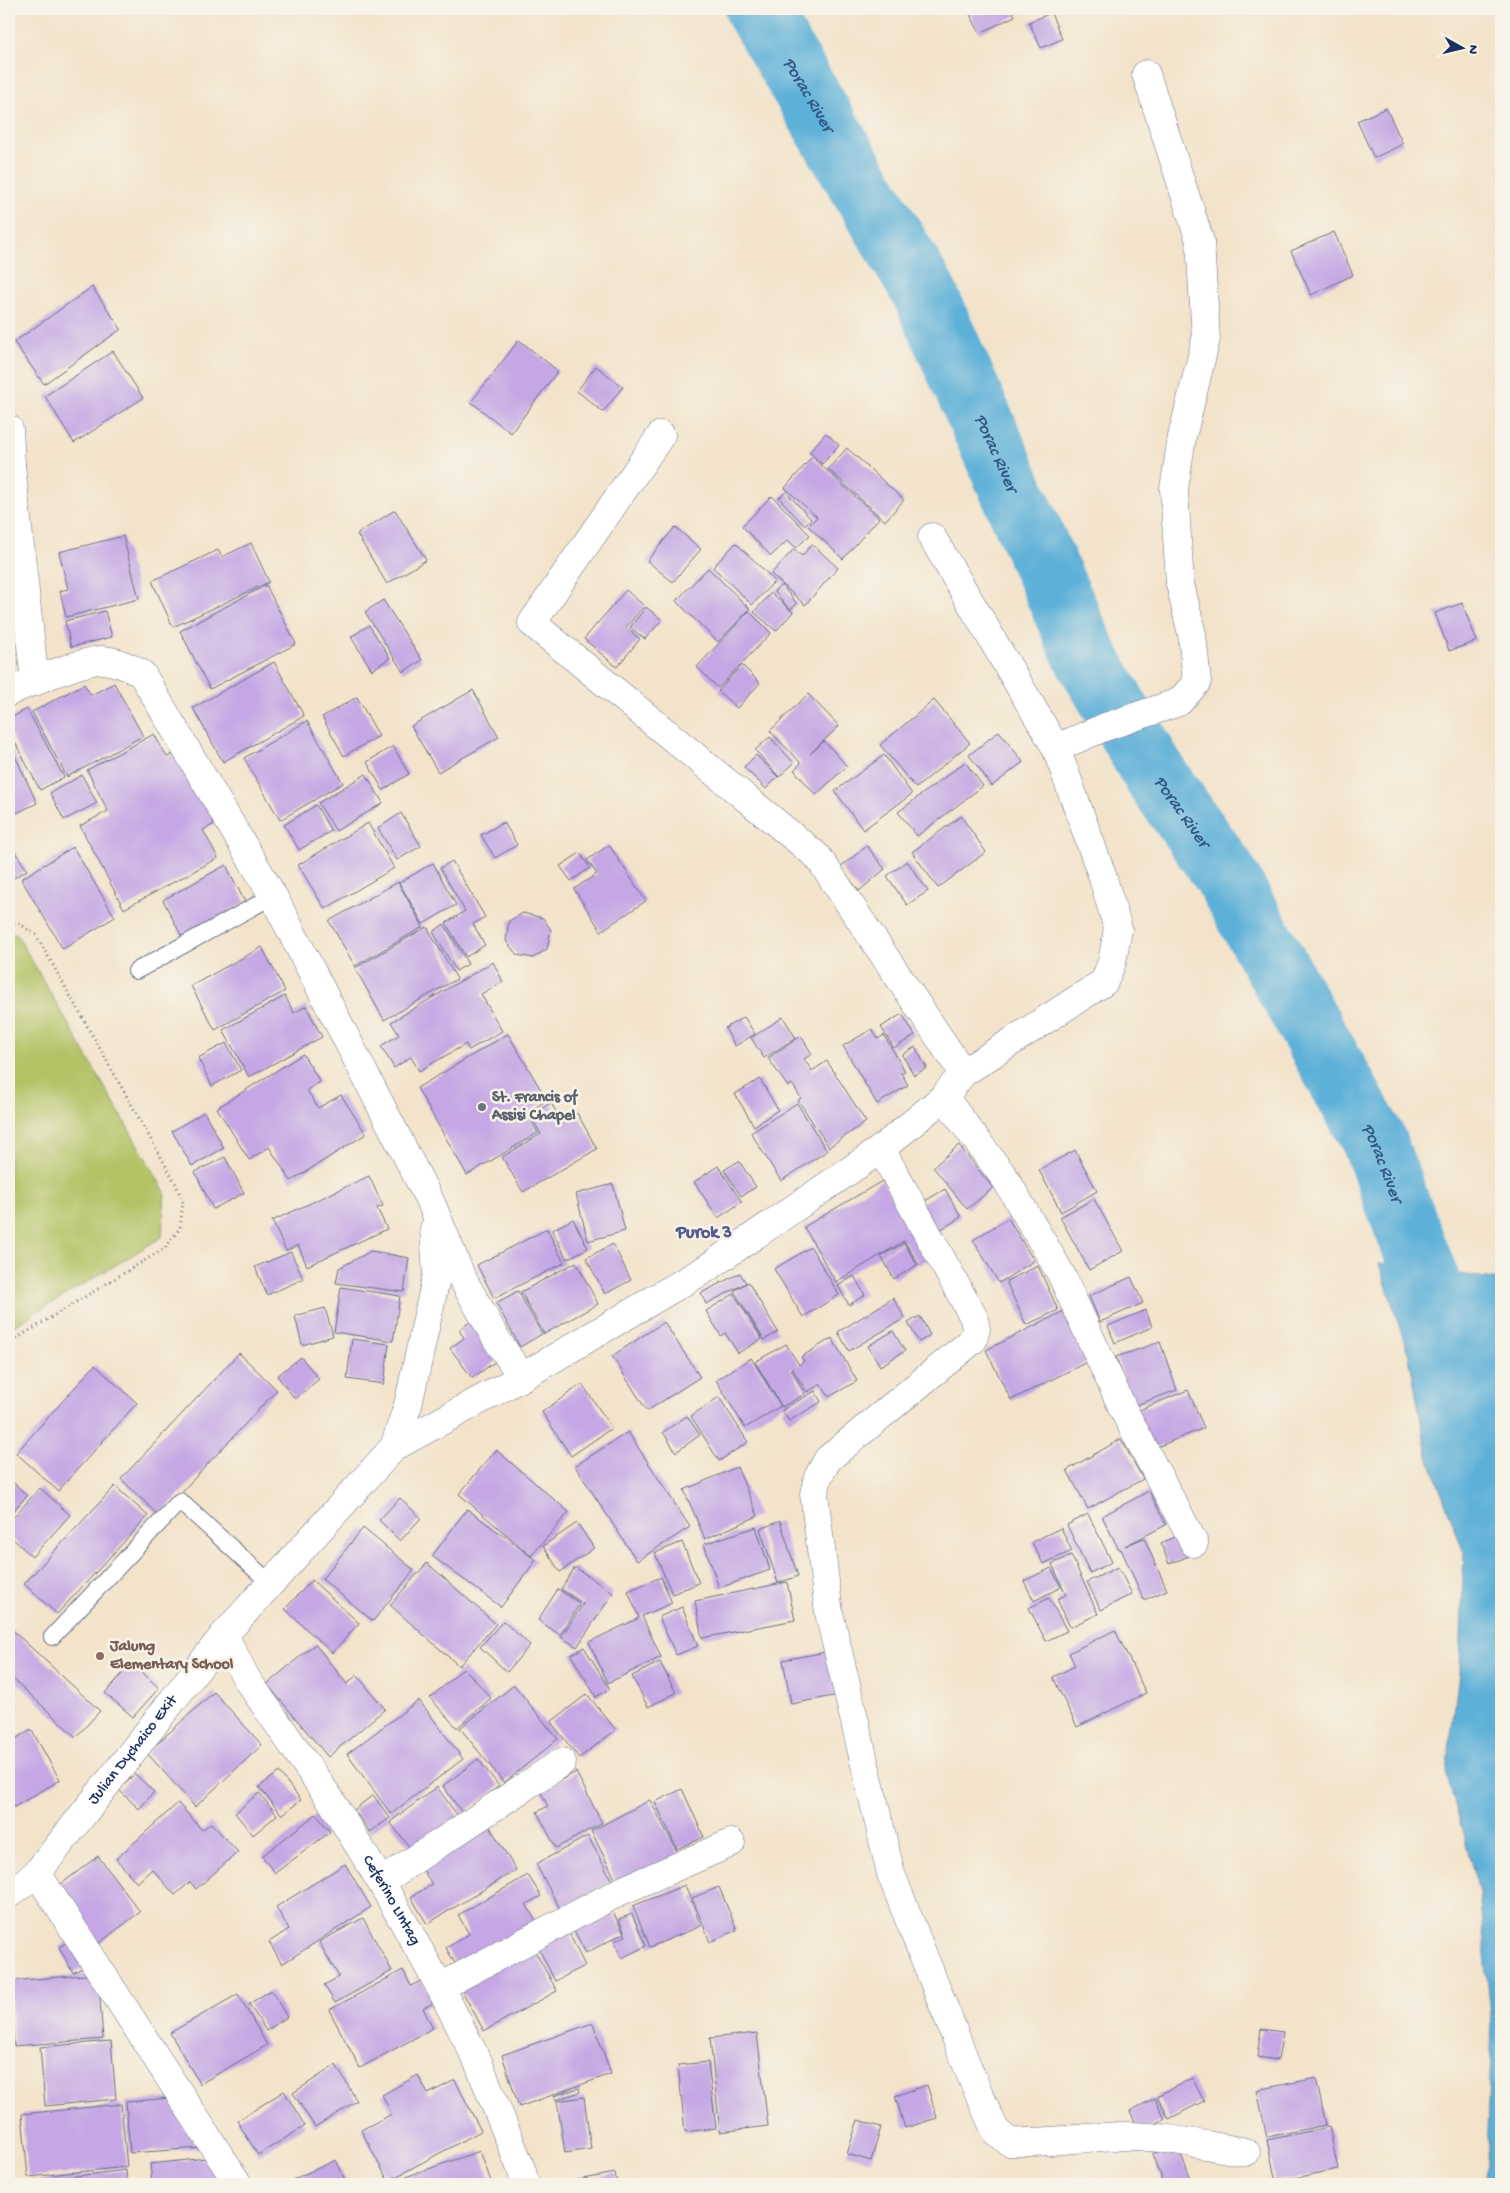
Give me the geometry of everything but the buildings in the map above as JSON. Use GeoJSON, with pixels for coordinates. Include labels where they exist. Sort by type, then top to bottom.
{"type":"FeatureCollection","features":[{"type":"Feature","properties":{"kind":"street"},"geometry":{"type":"LineString","coordinates":[[1056,748],[1105,727],[1180,702],[1197,682],[1192,634],[1180,584],[1174,489],[1182,437],[1206,339],[1200,241],[1146,74]]}},
{"type":"Feature","properties":{"kind":"street"},"geometry":{"type":"LineString","coordinates":[[9,429],[10,465],[35,682]]}},
{"type":"Feature","properties":{"kind":"street"},"geometry":{"type":"LineString","coordinates":[[662,435],[532,623],[818,857],[963,1073]]}},
{"type":"Feature","properties":{"kind":"street"},"geometry":{"type":"LineString","coordinates":[[394,1446],[522,1377],[704,1270],[880,1148],[944,1097],[963,1073],[1104,982],[1112,962],[1118,929],[1102,875],[1056,748],[932,537]]}},
{"type":"Feature","properties":{"kind":"street"},"geometry":{"type":"LineString","coordinates":[[9,692],[67,669],[100,660],[125,665],[142,674],[272,896],[432,1205],[462,1278],[497,1340],[522,1377]]}},
{"type":"Feature","properties":{"kind":"street"},"geometry":{"type":"LineString","coordinates":[[944,1097],[1005,1178],[1061,1274],[1124,1411],[1194,1543]]}},
{"type":"Feature","properties":{"kind":"street"},"geometry":{"type":"LineString","coordinates":[[880,1148],[974,1318],[976,1330],[973,1340],[828,1459],[818,1477],[814,1494],[829,1613],[891,1874],[972,2078],[995,2130],[1009,2142],[1032,2143],[1130,2136],[1165,2138],[1246,2152]]}},
{"type":"Feature","properties":{"kind":"street"},"geometry":{"type":"LineString","coordinates":[[394,1446],[408,1405],[437,1274],[432,1205]]}},
{"type":"Feature","properties":{"kind":"street","name":"Julian Dychaico Exit"},"geometry":{"type":"LineString","coordinates":[[9,1894],[38,1872],[224,1635],[394,1446]]}},
{"type":"Feature","properties":{"kind":"street","name":"Ceferino LIntag"},"geometry":{"type":"LineString","coordinates":[[224,1635],[246,1678],[330,1798],[381,1882],[440,1987],[478,2062],[522,2171],[524,2184]]}},
{"type":"Feature","properties":{"kind":"street"},"geometry":{"type":"LineString","coordinates":[[381,1882],[562,1762]]}},
{"type":"Feature","properties":{"kind":"street"},"geometry":{"type":"LineString","coordinates":[[440,1987],[619,1892],[731,1843]]}},
{"type":"Feature","properties":{"kind":"street"},"geometry":{"type":"LineString","coordinates":[[38,1872],[238,2184]]}},
{"type":"Feature","properties":{"kind":"lane"},"geometry":{"type":"LineString","coordinates":[[136,971],[272,896]]}},
{"type":"Feature","properties":{"kind":"lane"},"geometry":{"type":"LineString","coordinates":[[52,1637],[180,1501],[270,1584]]}},
{"type":"Feature","properties":{"kind":"path"},"geometry":{"type":"LineString","coordinates":[[9,921],[20,924],[36,935],[176,1184],[183,1203],[180,1228],[165,1248],[9,1342]]}},
{"type":"Feature","properties":{"kind":"green space"},"geometry":{"type":"Polygon","coordinates":[[[9,933],[17,935],[165,1192],[162,1237],[9,1329],[9,933]]]}},
{"type":"Feature","properties":{"kind":"water"},"geometry":{"type":"Polygon","coordinates":[[[1379,1263],[1501,1280],[1501,2184],[1486,2184],[1492,2026],[1479,1891],[1446,1772],[1460,1667],[1464,1553],[1427,1453],[1409,1356],[1379,1263]]]}},
{"type":"Feature","properties":{"kind":"waterway","name":"Porac River"},"geometry":{"type":"LineString","coordinates":[[757,9],[924,292],[1085,655],[1157,778],[1223,871],[1373,1139],[1455,1354]]}},
{"type":"Feature","properties":{"kind":"place","name":"St. Francis of Assisi Chapel"},"geometry":{"type":"Point","coordinates":[482,1107]}},
{"type":"Feature","properties":{"kind":"place","name":"Jalung Elementary School"},"geometry":{"type":"Point","coordinates":[100,1656]}},
{"type":"Feature","properties":{"kind":"district","name":"Purok 3"},"geometry":{"type":"Point","coordinates":[704,1233]}}]}
